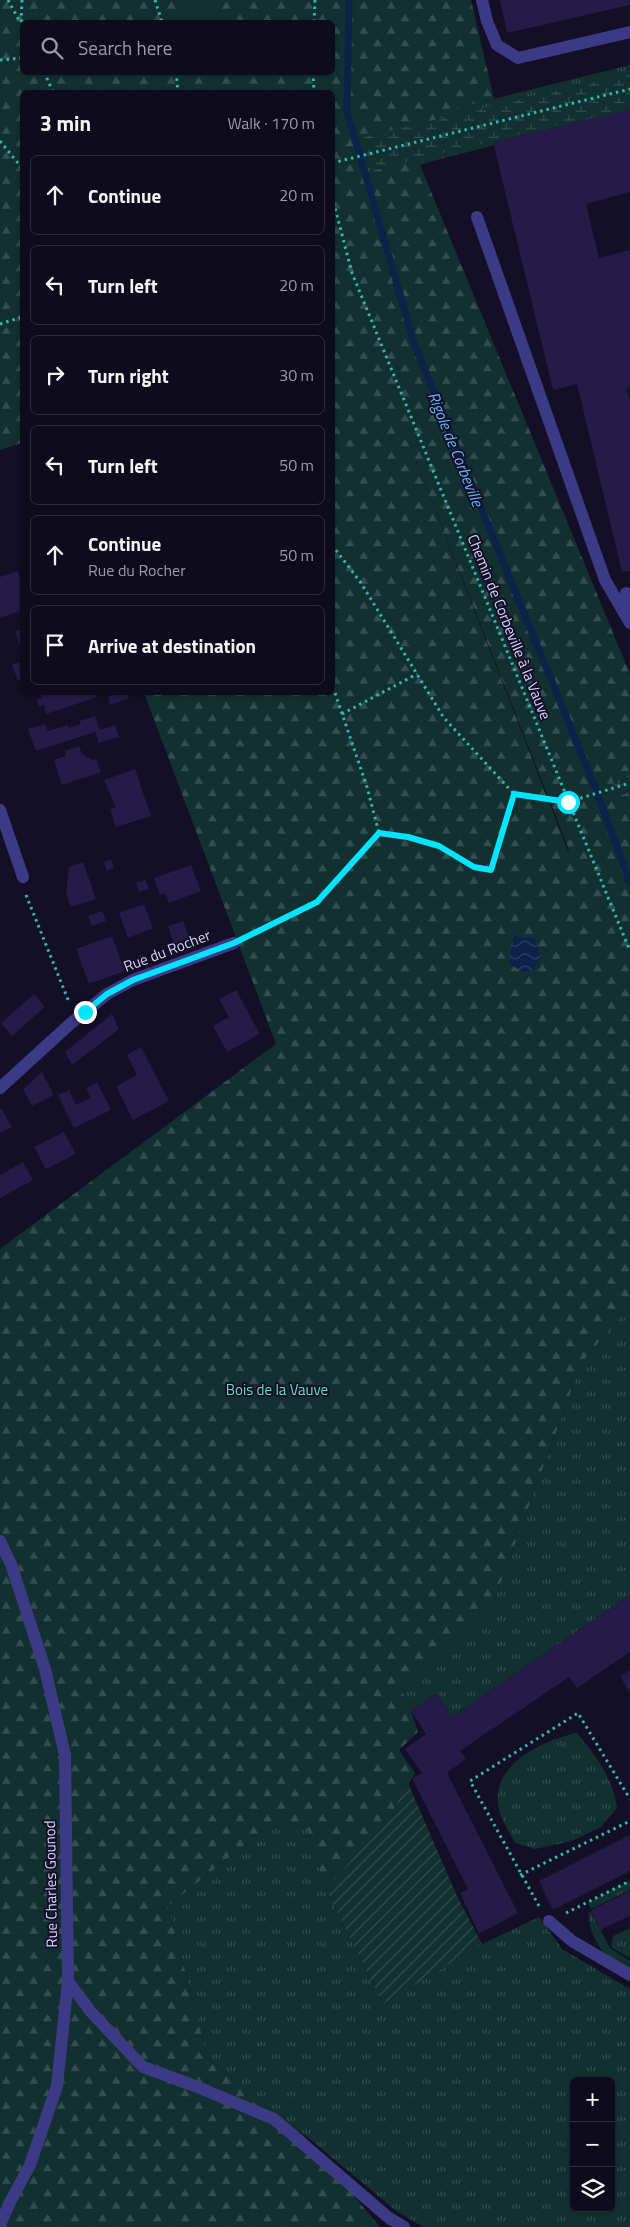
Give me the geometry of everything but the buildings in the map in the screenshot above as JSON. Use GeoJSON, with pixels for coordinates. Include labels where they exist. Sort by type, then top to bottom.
{"type":"FeatureCollection","features":[{"type":"Feature","properties":{"kind":"street"},"geometry":{"type":"LineString","coordinates":[[482,0],[487,21],[497,45],[518,58],[630,32]]}},
{"type":"Feature","properties":{"kind":"street"},"geometry":{"type":"LineString","coordinates":[[477,217],[605,580],[630,623]]}},
{"type":"Feature","properties":{"kind":"street"},"geometry":{"type":"LineString","coordinates":[[626,593],[630,612]]}},
{"type":"Feature","properties":{"kind":"street"},"geometry":{"type":"LineString","coordinates":[[0,810],[23,877]]}},
{"type":"Feature","properties":{"kind":"street","name":"Rue du Rocher"},"geometry":{"type":"LineString","coordinates":[[0,1088],[70,1024],[107,994],[133,980],[234,943]]}},
{"type":"Feature","properties":{"kind":"street","name":"Rue Charles Gounod"},"geometry":{"type":"LineString","coordinates":[[0,1541],[11,1564],[45,1669],[65,1755],[68,1981],[57,2086],[30,2165],[0,2225]]}},
{"type":"Feature","properties":{"kind":"street"},"geometry":{"type":"LineString","coordinates":[[549,1921],[572,1941],[630,1975]]}},
{"type":"Feature","properties":{"kind":"street"},"geometry":{"type":"LineString","coordinates":[[68,1981],[91,2012],[143,2068],[195,2086],[274,2118],[389,2218],[404,2227]]}},
{"type":"Feature","properties":{"kind":"path"},"geometry":{"type":"LineString","coordinates":[[8,0],[20,21]]}},
{"type":"Feature","properties":{"kind":"path"},"geometry":{"type":"LineString","coordinates":[[22,0],[22,20]]}},
{"type":"Feature","properties":{"kind":"path"},"geometry":{"type":"LineString","coordinates":[[155,0],[161,20]]}},
{"type":"Feature","properties":{"kind":"path"},"geometry":{"type":"LineString","coordinates":[[314,20],[315,0]]}},
{"type":"Feature","properties":{"kind":"path"},"geometry":{"type":"LineString","coordinates":[[0,60],[20,58]]}},
{"type":"Feature","properties":{"kind":"path"},"geometry":{"type":"LineString","coordinates":[[45,75],[52,90]]}},
{"type":"Feature","properties":{"kind":"path"},"geometry":{"type":"LineString","coordinates":[[176,75],[178,90]]}},
{"type":"Feature","properties":{"kind":"path"},"geometry":{"type":"LineString","coordinates":[[313,75],[314,90]]}},
{"type":"Feature","properties":{"kind":"path"},"geometry":{"type":"LineString","coordinates":[[335,162],[630,90]]}},
{"type":"Feature","properties":{"kind":"path"},"geometry":{"type":"LineString","coordinates":[[0,141],[20,166]]}},
{"type":"Feature","properties":{"kind":"path","name":"Chemin de Corbeville à la Vauve"},"geometry":{"type":"LineString","coordinates":[[335,216],[352,273],[630,951]]}},
{"type":"Feature","properties":{"kind":"path"},"geometry":{"type":"LineString","coordinates":[[0,324],[20,319]]}},
{"type":"Feature","properties":{"kind":"path"},"geometry":{"type":"LineString","coordinates":[[335,549],[361,583],[444,718],[514,794],[568,802],[630,783]]}},
{"type":"Feature","properties":{"kind":"path"},"geometry":{"type":"LineString","coordinates":[[342,714],[417,674]]}},
{"type":"Feature","properties":{"kind":"path"},"geometry":{"type":"LineString","coordinates":[[335,693],[367,787],[379,833]]}},
{"type":"Feature","properties":{"kind":"path"},"geometry":{"type":"LineString","coordinates":[[379,833],[408,837],[439,846],[474,867],[491,870],[514,794]]}},
{"type":"Feature","properties":{"kind":"path"},"geometry":{"type":"LineString","coordinates":[[234,943],[317,902],[379,833]]}},
{"type":"Feature","properties":{"kind":"path"},"geometry":{"type":"LineString","coordinates":[[23,877],[26,900],[72,1010]]}},
{"type":"Feature","properties":{"kind":"path"},"geometry":{"type":"LineString","coordinates":[[630,1799],[578,1712],[470,1781],[520,1875],[549,1921],[630,1881]]}},
{"type":"Feature","properties":{"kind":"path"},"geometry":{"type":"LineString","coordinates":[[520,1875],[630,1821]]}},
{"type":"Feature","properties":{"kind":"green space","name":"Bois de la Vauve"},"geometry":{"type":"Polygon","coordinates":[[[0,0],[471,0],[494,99],[437,113],[444,158],[420,165],[630,674],[630,1306],[582,1362],[492,1606],[399,1686],[411,1711],[418,1732],[399,1750],[415,1773],[393,1811],[326,1890],[306,1825],[267,1827],[168,1906],[208,2059],[299,2130],[380,2227],[0,2227],[0,1249],[276,1044],[145,695],[335,695],[335,90],[20,90],[20,444],[0,450],[0,0]],[[394,404],[568,851],[569,850],[394,404]]]}},
{"type":"Feature","properties":{"kind":"green space"},"geometry":{"type":"Polygon","coordinates":[[[175,0],[216,0],[222,20],[178,20],[175,0]]]}},
{"type":"Feature","properties":{"kind":"green space"},"geometry":{"type":"Polygon","coordinates":[[[630,65],[630,111],[444,158],[437,113],[630,65]]]}},
{"type":"Feature","properties":{"kind":"green space"},"geometry":{"type":"Polygon","coordinates":[[[630,73],[630,107],[367,172],[358,138],[630,73]]]}},
{"type":"Feature","properties":{"kind":"green space"},"geometry":{"type":"Polygon","coordinates":[[[630,772],[630,793],[617,796],[612,777],[630,772]]]}},
{"type":"Feature","properties":{"kind":"green space"},"geometry":{"type":"Polygon","coordinates":[[[630,1306],[630,1595],[452,1717],[437,1693],[411,1711],[398,1686],[492,1606],[582,1362],[630,1306]]]}},
{"type":"Feature","properties":{"kind":"green space"},"geometry":{"type":"Polygon","coordinates":[[[577,1733],[603,1768],[612,1787],[617,1808],[601,1827],[572,1841],[535,1849],[515,1843],[502,1819],[498,1804],[498,1790],[503,1777],[523,1756],[536,1748],[550,1741],[577,1733]]]}},
{"type":"Feature","properties":{"kind":"green space"},"geometry":{"type":"Polygon","coordinates":[[[408,1783],[457,1896],[482,1944],[383,2004],[326,1890],[393,1811],[408,1783]]]}},
{"type":"Feature","properties":{"kind":"green space"},"geometry":{"type":"Polygon","coordinates":[[[306,1825],[326,1890],[383,2004],[482,1944],[539,1917],[562,1949],[630,1989],[630,2227],[423,2227],[395,2210],[299,2130],[208,2059],[168,1906],[267,1827],[306,1825]]]}},
{"type":"Feature","properties":{"kind":"green space"},"geometry":{"type":"Polygon","coordinates":[[[630,1880],[630,1890],[591,1909],[588,1903],[630,1880]]]}},
{"type":"Feature","properties":{"kind":"green space"},"geometry":{"type":"Polygon","coordinates":[[[591,1912],[610,1948],[630,1961],[630,1972],[612,1962],[602,1950],[590,1925],[589,1913],[591,1912]]]}},
{"type":"Feature","properties":{"kind":"green space"},"geometry":{"type":"Polygon","coordinates":[[[630,1928],[630,1958],[611,1947],[613,1936],[630,1928]]]}},
{"type":"Feature","properties":{"kind":"water"},"geometry":{"type":"Polygon","coordinates":[[[514,936],[535,939],[541,958],[533,970],[522,972],[509,963],[514,936]]]}},
{"type":"Feature","properties":{"kind":"waterway","name":"Rigole de Corbeville"},"geometry":{"type":"LineString","coordinates":[[349,0],[347,111],[414,343],[596,790],[630,882]]}},
{"type":"Feature","properties":{"kind":"route"},"geometry":{"type":"LineString","coordinates":[[85,1012],[107,994],[133,980],[234,943],[317,902],[379,833],[408,837],[439,846],[474,867],[491,870],[514,794],[568,802]]}}]}
